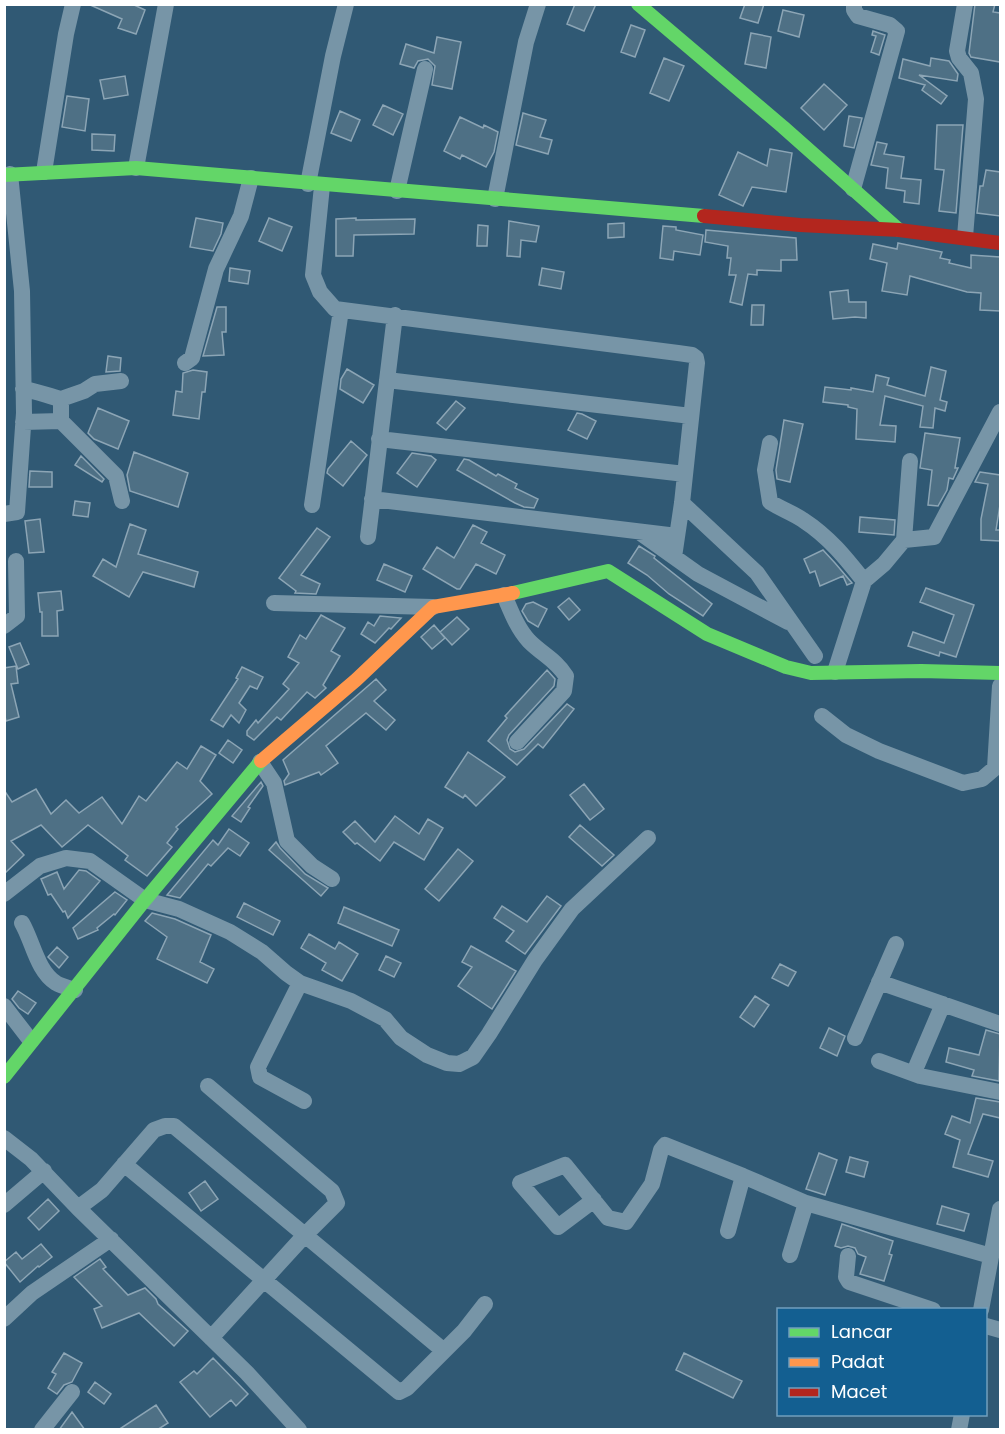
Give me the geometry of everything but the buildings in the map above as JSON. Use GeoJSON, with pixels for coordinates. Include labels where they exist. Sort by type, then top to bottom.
{"type":"FeatureCollection","features":[{"type":"Feature","properties":{"kind":"street"},"geometry":{"type":"LineString","coordinates":[[44,172],[73,4]]}},
{"type":"Feature","properties":{"kind":"street"},"geometry":{"type":"LineString","coordinates":[[136,168],[166,4]]}},
{"type":"Feature","properties":{"kind":"street"},"geometry":{"type":"LineString","coordinates":[[346,4],[333,56],[315,185],[313,275],[315,284],[335,309],[692,355],[696,358],[682,503],[674,557]]}},
{"type":"Feature","properties":{"kind":"street"},"geometry":{"type":"LineString","coordinates":[[495,199],[526,42],[538,4]]}},
{"type":"Feature","properties":{"kind":"street"},"geometry":{"type":"LineString","coordinates":[[638,4],[899,230]]}},
{"type":"Feature","properties":{"kind":"street"},"geometry":{"type":"LineString","coordinates":[[853,189],[897,32],[890,25],[858,16],[854,10],[854,4]]}},
{"type":"Feature","properties":{"kind":"street"},"geometry":{"type":"LineString","coordinates":[[965,4],[957,51],[959,58],[971,73],[976,99],[965,237]]}},
{"type":"Feature","properties":{"kind":"street"},"geometry":{"type":"LineString","coordinates":[[397,190],[424,69]]}},
{"type":"Feature","properties":{"kind":"street"},"geometry":{"type":"LineString","coordinates":[[4,514],[16,512],[23,422],[22,291],[7,174],[136,168],[800,225],[899,230],[1000,243]]}},
{"type":"Feature","properties":{"kind":"street"},"geometry":{"type":"LineString","coordinates":[[185,363],[192,358],[216,269],[241,216],[251,178]]}},
{"type":"Feature","properties":{"kind":"street"},"geometry":{"type":"LineString","coordinates":[[312,506],[341,310]]}},
{"type":"Feature","properties":{"kind":"street"},"geometry":{"type":"LineString","coordinates":[[368,537],[394,315]]}},
{"type":"Feature","properties":{"kind":"street"},"geometry":{"type":"LineString","coordinates":[[387,380],[691,416]]}},
{"type":"Feature","properties":{"kind":"street"},"geometry":{"type":"LineString","coordinates":[[23,389],[39,391],[61,399],[84,391],[95,384],[121,381]]}},
{"type":"Feature","properties":{"kind":"street"},"geometry":{"type":"LineString","coordinates":[[61,399],[61,421],[116,476],[122,501]]}},
{"type":"Feature","properties":{"kind":"street"},"geometry":{"type":"LineString","coordinates":[[904,540],[934,537],[1000,411]]}},
{"type":"Feature","properties":{"kind":"street"},"geometry":{"type":"LineString","coordinates":[[23,422],[61,421]]}},
{"type":"Feature","properties":{"kind":"street"},"geometry":{"type":"LineString","coordinates":[[379,440],[685,474]]}},
{"type":"Feature","properties":{"kind":"street"},"geometry":{"type":"LineString","coordinates":[[770,443],[765,480],[770,502],[801,519],[830,539],[864,581]]}},
{"type":"Feature","properties":{"kind":"street"},"geometry":{"type":"LineString","coordinates":[[835,672],[864,581],[884,564],[904,540],[910,461]]}},
{"type":"Feature","properties":{"kind":"street"},"geometry":{"type":"LineString","coordinates":[[372,499],[677,536]]}},
{"type":"Feature","properties":{"kind":"street"},"geometry":{"type":"LineString","coordinates":[[682,503],[757,573],[815,656]]}},
{"type":"Feature","properties":{"kind":"street"},"geometry":{"type":"LineString","coordinates":[[638,532],[698,574],[792,624]]}},
{"type":"Feature","properties":{"kind":"street"},"geometry":{"type":"LineString","coordinates":[[4,626],[17,616],[16,561]]}},
{"type":"Feature","properties":{"kind":"street"},"geometry":{"type":"LineString","coordinates":[[274,603],[434,607],[504,595],[608,571],[707,634],[786,668],[811,673],[921,671],[1000,673]]}},
{"type":"Feature","properties":{"kind":"street"},"geometry":{"type":"LineString","coordinates":[[504,595],[514,619],[529,640],[558,664],[566,676],[564,691],[517,742]]}},
{"type":"Feature","properties":{"kind":"street"},"geometry":{"type":"LineString","coordinates":[[4,1077],[145,900],[260,762],[356,680],[434,607]]}},
{"type":"Feature","properties":{"kind":"street"},"geometry":{"type":"LineString","coordinates":[[822,716],[846,735],[879,751],[963,783],[982,779],[995,768],[1000,686]]}},
{"type":"Feature","properties":{"kind":"street"},"geometry":{"type":"LineString","coordinates":[[260,762],[274,783],[287,842],[312,866],[332,879]]}},
{"type":"Feature","properties":{"kind":"street"},"geometry":{"type":"LineString","coordinates":[[4,894],[40,866],[66,858],[90,861],[145,900],[179,909],[230,932],[262,952],[300,983],[351,1001],[385,1020],[401,1038],[427,1055],[447,1063],[459,1064],[472,1057],[489,1034],[534,960],[572,909],[648,838]]}},
{"type":"Feature","properties":{"kind":"street"},"geometry":{"type":"LineString","coordinates":[[22,923],[31,938],[45,974],[56,983],[75,990]]}},
{"type":"Feature","properties":{"kind":"street"},"geometry":{"type":"LineString","coordinates":[[855,1038],[896,944]]}},
{"type":"Feature","properties":{"kind":"street"},"geometry":{"type":"LineString","coordinates":[[879,982],[1000,1024]]}},
{"type":"Feature","properties":{"kind":"street"},"geometry":{"type":"LineString","coordinates":[[300,983],[257,1072],[260,1077],[304,1101]]}},
{"type":"Feature","properties":{"kind":"street"},"geometry":{"type":"LineString","coordinates":[[917,1065],[943,1004]]}},
{"type":"Feature","properties":{"kind":"street"},"geometry":{"type":"LineString","coordinates":[[4,1006],[31,1041]]}},
{"type":"Feature","properties":{"kind":"street"},"geometry":{"type":"LineString","coordinates":[[879,1061],[920,1076],[1000,1092]]}},
{"type":"Feature","properties":{"kind":"street"},"geometry":{"type":"LineString","coordinates":[[208,1086],[332,1191],[337,1203],[211,1338]]}},
{"type":"Feature","properties":{"kind":"street"},"geometry":{"type":"LineString","coordinates":[[78,1208],[102,1190],[154,1130],[174,1126],[444,1351]]}},
{"type":"Feature","properties":{"kind":"street"},"geometry":{"type":"LineString","coordinates":[[4,1138],[31,1158],[78,1208],[247,1373],[299,1430]]}},
{"type":"Feature","properties":{"kind":"street"},"geometry":{"type":"LineString","coordinates":[[594,1200],[608,1218],[626,1222],[652,1184],[661,1150],[665,1145],[806,1203],[995,1253]]}},
{"type":"Feature","properties":{"kind":"street"},"geometry":{"type":"LineString","coordinates":[[124,1164],[399,1392],[407,1388],[464,1332],[485,1305]]}},
{"type":"Feature","properties":{"kind":"street"},"geometry":{"type":"LineString","coordinates":[[4,1205],[44,1171]]}},
{"type":"Feature","properties":{"kind":"street"},"geometry":{"type":"LineString","coordinates":[[728,1230],[743,1176]]}},
{"type":"Feature","properties":{"kind":"street"},"geometry":{"type":"LineString","coordinates":[[790,1255],[806,1203]]}},
{"type":"Feature","properties":{"kind":"street"},"geometry":{"type":"LineString","coordinates":[[981,1308],[995,1253],[1000,1209]]}},
{"type":"Feature","properties":{"kind":"street"},"geometry":{"type":"LineString","coordinates":[[4,1319],[32,1293],[111,1239]]}},
{"type":"Feature","properties":{"kind":"street"},"geometry":{"type":"LineString","coordinates":[[848,1256],[846,1277],[849,1282],[927,1308]]}},
{"type":"Feature","properties":{"kind":"street"},"geometry":{"type":"LineString","coordinates":[[42,1430],[72,1392]]}},
{"type":"Feature","properties":{"kind":"traffic: fast"},"geometry":{"type":"LineString","coordinates":[[638,4],[783,127],[899,230]]}},
{"type":"Feature","properties":{"kind":"traffic: fast"},"geometry":{"type":"LineString","coordinates":[[4,175],[136,168],[704,216]]}},
{"type":"Feature","properties":{"kind":"traffic: fast"},"geometry":{"type":"LineString","coordinates":[[513,593],[608,571],[707,634],[786,667],[811,673],[921,671],[1000,673]]}},
{"type":"Feature","properties":{"kind":"traffic: fast"},"geometry":{"type":"LineString","coordinates":[[4,1077],[145,900],[261,761]]}},
{"type":"Feature","properties":{"kind":"traffic: slow"},"geometry":{"type":"LineString","coordinates":[[261,761],[356,680],[433,607],[513,593]]}},
{"type":"Feature","properties":{"kind":"traffic: jam"},"geometry":{"type":"LineString","coordinates":[[704,216],[800,225],[899,230],[1000,243]]}}]}
